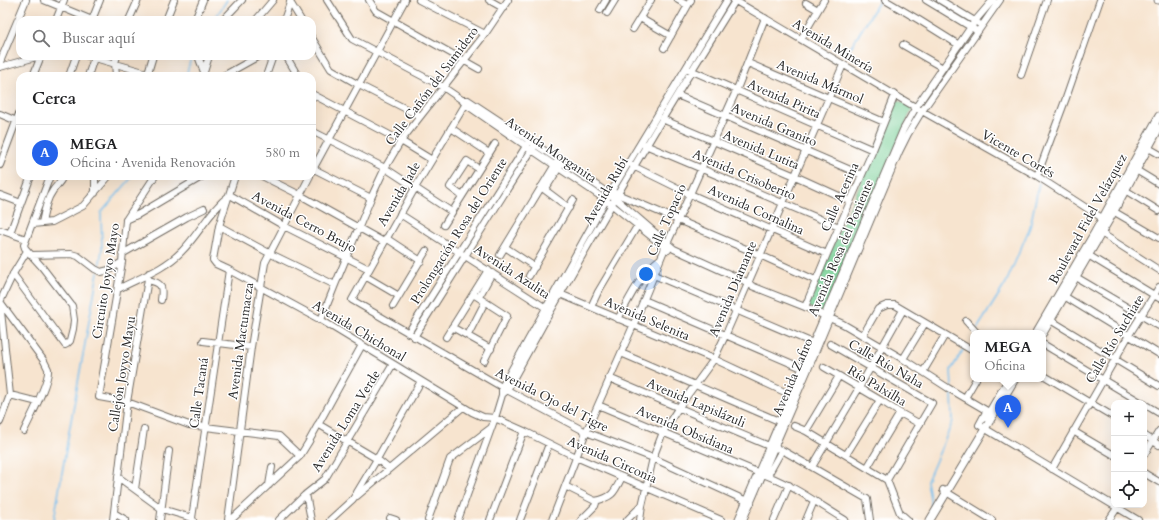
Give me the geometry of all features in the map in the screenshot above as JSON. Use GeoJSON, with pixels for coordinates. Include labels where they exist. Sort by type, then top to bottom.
{"type":"FeatureCollection","features":[{"type":"Feature","properties":{"kind":"main road","name":"Boulevard Fidel Velázquez"},"geometry":{"type":"LineString","coordinates":[[1039,330],[1064,296],[1102,233],[1136,170],[1159,116]]}},
{"type":"Feature","properties":{"kind":"main road","name":"Boulevard Fidel Velázquez"},"geometry":{"type":"LineString","coordinates":[[1044,330],[1048,319],[1102,218],[1146,146],[1159,128]]}},
{"type":"Feature","properties":{"kind":"main road"},"geometry":{"type":"LineString","coordinates":[[983,428],[988,411],[1007,382]]}},
{"type":"Feature","properties":{"kind":"main road"},"geometry":{"type":"LineString","coordinates":[[925,520],[934,509],[1013,382]]}},
{"type":"Feature","properties":{"kind":"main road"},"geometry":{"type":"LineString","coordinates":[[930,520],[934,509]]}},
{"type":"Feature","properties":{"kind":"street"},"geometry":{"type":"LineString","coordinates":[[19,16],[26,0]]}},
{"type":"Feature","properties":{"kind":"street"},"geometry":{"type":"LineString","coordinates":[[44,0],[82,16]]}},
{"type":"Feature","properties":{"kind":"street"},"geometry":{"type":"LineString","coordinates":[[58,16],[64,0]]}},
{"type":"Feature","properties":{"kind":"street"},"geometry":{"type":"LineString","coordinates":[[94,16],[100,0]]}},
{"type":"Feature","properties":{"kind":"street"},"geometry":{"type":"LineString","coordinates":[[131,16],[138,0]]}},
{"type":"Feature","properties":{"kind":"street"},"geometry":{"type":"LineString","coordinates":[[168,16],[174,0]]}},
{"type":"Feature","properties":{"kind":"street"},"geometry":{"type":"LineString","coordinates":[[197,16],[203,0]]}},
{"type":"Feature","properties":{"kind":"street"},"geometry":{"type":"LineString","coordinates":[[227,16],[242,0]]}},
{"type":"Feature","properties":{"kind":"street"},"geometry":{"type":"LineString","coordinates":[[259,16],[273,0]]}},
{"type":"Feature","properties":{"kind":"street","name":"Avenida Morganita"},"geometry":{"type":"LineString","coordinates":[[327,0],[352,40],[443,87],[530,146],[612,197],[666,246],[674,248],[749,285],[843,324],[883,346],[948,388],[988,411]]}},
{"type":"Feature","properties":{"kind":"street"},"geometry":{"type":"LineString","coordinates":[[369,0],[376,11],[464,59],[479,69]]}},
{"type":"Feature","properties":{"kind":"street"},"geometry":{"type":"LineString","coordinates":[[316,163],[330,140],[405,0]]}},
{"type":"Feature","properties":{"kind":"street"},"geometry":{"type":"LineString","coordinates":[[419,0],[485,34]]}},
{"type":"Feature","properties":{"kind":"street"},"geometry":{"type":"LineString","coordinates":[[488,0],[503,8]]}},
{"type":"Feature","properties":{"kind":"street","name":"Calle Cañón del Sumidero"},"geometry":{"type":"LineString","coordinates":[[321,320],[371,198],[385,168],[401,141],[485,34],[508,0]]}},
{"type":"Feature","properties":{"kind":"street"},"geometry":{"type":"LineString","coordinates":[[600,10],[606,0]]}},
{"type":"Feature","properties":{"kind":"street"},"geometry":{"type":"LineString","coordinates":[[607,13],[615,0]]}},
{"type":"Feature","properties":{"kind":"street"},"geometry":{"type":"LineString","coordinates":[[633,29],[651,0]]}},
{"type":"Feature","properties":{"kind":"street"},"geometry":{"type":"LineString","coordinates":[[664,48],[689,3],[678,0]]}},
{"type":"Feature","properties":{"kind":"street","name":"Avenida Rubí"},"geometry":{"type":"LineString","coordinates":[[458,520],[492,428],[504,389],[581,250],[689,69],[727,0]]}},
{"type":"Feature","properties":{"kind":"street","name":"Avenida Rubí"},"geometry":{"type":"LineString","coordinates":[[612,197],[633,166],[644,144],[662,120],[677,95],[689,69],[734,0]]}},
{"type":"Feature","properties":{"kind":"street","name":"Avenida Minería"},"geometry":{"type":"LineString","coordinates":[[734,0],[922,111]]}},
{"type":"Feature","properties":{"kind":"street"},"geometry":{"type":"LineString","coordinates":[[801,39],[824,0]]}},
{"type":"Feature","properties":{"kind":"street"},"geometry":{"type":"LineString","coordinates":[[885,0],[959,45]]}},
{"type":"Feature","properties":{"kind":"street"},"geometry":{"type":"LineString","coordinates":[[926,0],[977,31]]}},
{"type":"Feature","properties":{"kind":"street"},"geometry":{"type":"LineString","coordinates":[[940,0],[981,25]]}},
{"type":"Feature","properties":{"kind":"street","name":"Avenida Rosa del Poniente"},"geometry":{"type":"LineString","coordinates":[[869,218],[903,130],[916,107],[975,21],[993,0]]}},
{"type":"Feature","properties":{"kind":"street"},"geometry":{"type":"LineString","coordinates":[[922,111],[1000,0]]}},
{"type":"Feature","properties":{"kind":"street"},"geometry":{"type":"LineString","coordinates":[[1021,74],[1047,0]]}},
{"type":"Feature","properties":{"kind":"street"},"geometry":{"type":"LineString","coordinates":[[1037,176],[1100,0]]}},
{"type":"Feature","properties":{"kind":"street"},"geometry":{"type":"LineString","coordinates":[[285,16],[290,1]]}},
{"type":"Feature","properties":{"kind":"street"},"geometry":{"type":"LineString","coordinates":[[290,1],[299,16]]}},
{"type":"Feature","properties":{"kind":"street"},"geometry":{"type":"LineString","coordinates":[[806,3],[818,10]]}},
{"type":"Feature","properties":{"kind":"street"},"geometry":{"type":"LineString","coordinates":[[640,18],[671,36]]}},
{"type":"Feature","properties":{"kind":"street","name":"Calle Topacio"},"geometry":{"type":"LineString","coordinates":[[552,520],[586,432],[633,326],[666,246],[737,89],[765,18]]}},
{"type":"Feature","properties":{"kind":"street"},"geometry":{"type":"LineString","coordinates":[[0,62],[16,24]]}},
{"type":"Feature","properties":{"kind":"street"},"geometry":{"type":"LineString","coordinates":[[316,45],[331,69],[420,116]]}},
{"type":"Feature","properties":{"kind":"street"},"geometry":{"type":"LineString","coordinates":[[903,45],[943,68]]}},
{"type":"Feature","properties":{"kind":"street"},"geometry":{"type":"LineString","coordinates":[[0,67],[25,60]]}},
{"type":"Feature","properties":{"kind":"street"},"geometry":{"type":"LineString","coordinates":[[34,72],[39,60]]}},
{"type":"Feature","properties":{"kind":"street"},"geometry":{"type":"LineString","coordinates":[[70,72],[75,60]]}},
{"type":"Feature","properties":{"kind":"street"},"geometry":{"type":"LineString","coordinates":[[90,72],[93,60]]}},
{"type":"Feature","properties":{"kind":"street"},"geometry":{"type":"LineString","coordinates":[[101,60],[141,72]]}},
{"type":"Feature","properties":{"kind":"street"},"geometry":{"type":"LineString","coordinates":[[116,60],[116,72]]}},
{"type":"Feature","properties":{"kind":"street"},"geometry":{"type":"LineString","coordinates":[[148,72],[152,60]]}},
{"type":"Feature","properties":{"kind":"street"},"geometry":{"type":"LineString","coordinates":[[200,60],[203,72]]}},
{"type":"Feature","properties":{"kind":"street"},"geometry":{"type":"LineString","coordinates":[[204,72],[207,60]]}},
{"type":"Feature","properties":{"kind":"street"},"geometry":{"type":"LineString","coordinates":[[230,72],[252,60]]}},
{"type":"Feature","properties":{"kind":"street"},"geometry":{"type":"LineString","coordinates":[[267,72],[272,60]]}},
{"type":"Feature","properties":{"kind":"street"},"geometry":{"type":"LineString","coordinates":[[288,60],[296,72]]}},
{"type":"Feature","properties":{"kind":"street","name":"Avenida Mármol"},"geometry":{"type":"LineString","coordinates":[[748,63],[884,122]]}},
{"type":"Feature","properties":{"kind":"street","name":"Avenida Diamante"},"geometry":{"type":"LineString","coordinates":[[642,519],[642,506],[653,458],[663,432],[679,407],[714,360],[749,285],[760,255],[843,64]]}},
{"type":"Feature","properties":{"kind":"street","name":"Avenida Pirita"},"geometry":{"type":"LineString","coordinates":[[689,69],[873,150]]}},
{"type":"Feature","properties":{"kind":"street","name":"Avenida Granito"},"geometry":{"type":"LineString","coordinates":[[677,95],[862,175]]}},
{"type":"Feature","properties":{"kind":"street","name":"Calle Acerina"},"geometry":{"type":"LineString","coordinates":[[805,307],[815,280],[873,150],[895,95]]}},
{"type":"Feature","properties":{"kind":"street"},"geometry":{"type":"LineString","coordinates":[[316,96],[401,141],[432,160]]}},
{"type":"Feature","properties":{"kind":"street","name":"Avenida Jade"},"geometry":{"type":"LineString","coordinates":[[352,300],[368,269],[465,102]]}},
{"type":"Feature","properties":{"kind":"street","name":"Vicente Cortés"},"geometry":{"type":"LineString","coordinates":[[922,111],[1037,176],[1102,218]]}},
{"type":"Feature","properties":{"kind":"street","name":"Avenida Zafiro"},"geometry":{"type":"LineString","coordinates":[[743,520],[748,502],[763,474],[782,422],[869,218],[899,152],[922,111]]}},
{"type":"Feature","properties":{"kind":"street"},"geometry":{"type":"LineString","coordinates":[[0,114],[16,121]]}},
{"type":"Feature","properties":{"kind":"street","name":"Avenida Lutita"},"geometry":{"type":"LineString","coordinates":[[662,120],[850,201]]}},
{"type":"Feature","properties":{"kind":"street"},"geometry":{"type":"LineString","coordinates":[[0,165],[16,127]]}},
{"type":"Feature","properties":{"kind":"street"},"geometry":{"type":"LineString","coordinates":[[451,128],[489,153]]}},
{"type":"Feature","properties":{"kind":"street"},"geometry":{"type":"LineString","coordinates":[[316,133],[385,168],[452,212]]}},
{"type":"Feature","properties":{"kind":"street"},"geometry":{"type":"LineString","coordinates":[[444,225],[495,144]]}},
{"type":"Feature","properties":{"kind":"street","name":"Avenida Crisoberito"},"geometry":{"type":"LineString","coordinates":[[644,144],[839,227]]}},
{"type":"Feature","properties":{"kind":"street","name":"Prolongación Rosa del Oriente"},"geometry":{"type":"LineString","coordinates":[[414,337],[463,253],[530,146]]}},
{"type":"Feature","properties":{"kind":"street"},"geometry":{"type":"LineString","coordinates":[[1146,146],[1159,154]]}},
{"type":"Feature","properties":{"kind":"street"},"geometry":{"type":"LineString","coordinates":[[462,196],[450,187],[467,161],[479,169]]}},
{"type":"Feature","properties":{"kind":"street"},"geometry":{"type":"LineString","coordinates":[[500,255],[558,164]]}},
{"type":"Feature","properties":{"kind":"street","name":"Avenida Cornalina"},"geometry":{"type":"LineString","coordinates":[[633,166],[690,194],[827,254]]}},
{"type":"Feature","properties":{"kind":"street"},"geometry":{"type":"LineString","coordinates":[[1136,170],[1159,184]]}},
{"type":"Feature","properties":{"kind":"street"},"geometry":{"type":"LineString","coordinates":[[316,171],[371,198]]}},
{"type":"Feature","properties":{"kind":"street"},"geometry":{"type":"LineString","coordinates":[[10,233],[29,180]]}},
{"type":"Feature","properties":{"kind":"street"},"geometry":{"type":"LineString","coordinates":[[13,274],[65,345],[67,344],[70,341],[73,329],[74,320],[72,306],[42,267],[27,251],[24,245],[49,180]]}},
{"type":"Feature","properties":{"kind":"street"},"geometry":{"type":"LineString","coordinates":[[42,223],[48,199],[62,180]]}},
{"type":"Feature","properties":{"kind":"street"},"geometry":{"type":"LineString","coordinates":[[94,180],[95,193]]}},
{"type":"Feature","properties":{"kind":"street"},"geometry":{"type":"LineString","coordinates":[[33,224],[52,222],[83,206],[106,180]]}},
{"type":"Feature","properties":{"kind":"street","name":"Circuito Joyyo Mayo"},"geometry":{"type":"LineString","coordinates":[[127,402],[99,397],[118,289],[126,220],[152,180]]}},
{"type":"Feature","properties":{"kind":"street"},"geometry":{"type":"LineString","coordinates":[[126,220],[139,214],[196,180]]}},
{"type":"Feature","properties":{"kind":"street"},"geometry":{"type":"LineString","coordinates":[[234,180],[219,226],[269,253],[335,285]]}},
{"type":"Feature","properties":{"kind":"street"},"geometry":{"type":"LineString","coordinates":[[270,180],[359,228],[385,240],[421,261]]}},
{"type":"Feature","properties":{"kind":"street","name":"Avenida Mactumacza"},"geometry":{"type":"LineString","coordinates":[[229,520],[251,347],[265,262],[308,180]]}},
{"type":"Feature","properties":{"kind":"street"},"geometry":{"type":"LineString","coordinates":[[543,188],[568,208]]}},
{"type":"Feature","properties":{"kind":"street"},"geometry":{"type":"LineString","coordinates":[[1125,190],[1159,211]]}},
{"type":"Feature","properties":{"kind":"street"},"geometry":{"type":"LineString","coordinates":[[0,195],[21,202]]}},
{"type":"Feature","properties":{"kind":"street"},"geometry":{"type":"LineString","coordinates":[[118,289],[169,262],[182,251],[221,201],[230,195]]}},
{"type":"Feature","properties":{"kind":"street","name":"Avenida Cerro Brujo"},"geometry":{"type":"LineString","coordinates":[[230,195],[284,226],[368,269]]}},
{"type":"Feature","properties":{"kind":"street"},"geometry":{"type":"LineString","coordinates":[[612,197],[678,220],[815,280]]}},
{"type":"Feature","properties":{"kind":"street"},"geometry":{"type":"LineString","coordinates":[[530,276],[573,200]]}},
{"type":"Feature","properties":{"kind":"street"},"geometry":{"type":"LineString","coordinates":[[122,254],[204,209]]}},
{"type":"Feature","properties":{"kind":"street"},"geometry":{"type":"LineString","coordinates":[[1114,211],[1159,238]]}},
{"type":"Feature","properties":{"kind":"street","name":"Avenida Azulita"},"geometry":{"type":"LineString","coordinates":[[400,214],[463,253],[548,309]]}},
{"type":"Feature","properties":{"kind":"street"},"geometry":{"type":"LineString","coordinates":[[591,307],[639,223]]}},
{"type":"Feature","properties":{"kind":"street","name":"Avenida Chichonal"},"geometry":{"type":"LineString","coordinates":[[219,226],[214,260],[216,264],[321,320],[463,407],[483,417],[495,418]]}},
{"type":"Feature","properties":{"kind":"street"},"geometry":{"type":"LineString","coordinates":[[0,230],[26,240]]}},
{"type":"Feature","properties":{"kind":"street"},"geometry":{"type":"LineString","coordinates":[[1102,233],[1159,270]]}},
{"type":"Feature","properties":{"kind":"street"},"geometry":{"type":"LineString","coordinates":[[505,247],[535,267]]}},
{"type":"Feature","properties":{"kind":"street","name":"Avenida Rubí"},"geometry":{"type":"LineString","coordinates":[[548,309],[560,294],[581,250]]}},
{"type":"Feature","properties":{"kind":"street"},"geometry":{"type":"LineString","coordinates":[[27,251],[71,254],[78,256],[95,270],[102,272],[109,270],[122,262]]}},
{"type":"Feature","properties":{"kind":"street"},"geometry":{"type":"LineString","coordinates":[[0,422],[10,395],[0,302],[13,274],[27,251]]}},
{"type":"Feature","properties":{"kind":"street"},"geometry":{"type":"LineString","coordinates":[[394,306],[426,251]]}},
{"type":"Feature","properties":{"kind":"street","name":"Prolongación Rosa del Oriente"},"geometry":{"type":"LineString","coordinates":[[408,333],[463,253]]}},
{"type":"Feature","properties":{"kind":"street"},"geometry":{"type":"LineString","coordinates":[[1088,255],[1156,297]]}},
{"type":"Feature","properties":{"kind":"street"},"geometry":{"type":"LineString","coordinates":[[618,319],[644,274],[661,258]]}},
{"type":"Feature","properties":{"kind":"street","name":"Calle Tacaná"},"geometry":{"type":"LineString","coordinates":[[192,519],[229,270]]}},
{"type":"Feature","properties":{"kind":"street"},"geometry":{"type":"LineString","coordinates":[[446,337],[476,296],[490,271]]}},
{"type":"Feature","properties":{"kind":"street","name":"Callejón Joyyo Mayu"},"geometry":{"type":"LineString","coordinates":[[113,520],[127,402],[149,273]]}},
{"type":"Feature","properties":{"kind":"street"},"geometry":{"type":"LineString","coordinates":[[654,275],[813,343]]}},
{"type":"Feature","properties":{"kind":"street"},"geometry":{"type":"LineString","coordinates":[[365,276],[399,296]]}},
{"type":"Feature","properties":{"kind":"street"},"geometry":{"type":"LineString","coordinates":[[1076,276],[1159,326]]}},
{"type":"Feature","properties":{"kind":"street"},"geometry":{"type":"LineString","coordinates":[[148,280],[161,285],[163,289],[162,300]]}},
{"type":"Feature","properties":{"kind":"street","name":"Calle Río Suchiate"},"geometry":{"type":"LineString","coordinates":[[1052,469],[1141,315],[1156,297],[1159,287]]}},
{"type":"Feature","properties":{"kind":"street","name":"Avenida Selenita"},"geometry":{"type":"LineString","coordinates":[[560,294],[714,360],[790,395]]}},
{"type":"Feature","properties":{"kind":"street"},"geometry":{"type":"LineString","coordinates":[[476,296],[507,316],[484,361]]}},
{"type":"Feature","properties":{"kind":"street"},"geometry":{"type":"LineString","coordinates":[[1064,296],[1159,354]]}},
{"type":"Feature","properties":{"kind":"street","name":"Avenida Ojo del Tigre"},"geometry":{"type":"LineString","coordinates":[[352,300],[504,389],[586,432],[653,458],[748,502]]}},
{"type":"Feature","properties":{"kind":"street"},"geometry":{"type":"LineString","coordinates":[[644,300],[802,368]]}},
{"type":"Feature","properties":{"kind":"street"},"geometry":{"type":"LineString","coordinates":[[0,302],[44,361],[48,370],[48,376],[38,402],[24,431]]}},
{"type":"Feature","properties":{"kind":"street"},"geometry":{"type":"LineString","coordinates":[[468,335],[485,302]]}},
{"type":"Feature","properties":{"kind":"street"},"geometry":{"type":"LineString","coordinates":[[864,335],[878,309],[887,305],[903,310],[970,349]]}},
{"type":"Feature","properties":{"kind":"street"},"geometry":{"type":"LineString","coordinates":[[812,467],[903,310]]}},
{"type":"Feature","properties":{"kind":"street","name":"Avenida Rosa del Poniente"},"geometry":{"type":"LineString","coordinates":[[782,422],[790,395],[813,343],[827,317]]}},
{"type":"Feature","properties":{"kind":"street"},"geometry":{"type":"LineString","coordinates":[[1048,319],[1159,386]]}},
{"type":"Feature","properties":{"kind":"street"},"geometry":{"type":"LineString","coordinates":[[966,321],[974,330]]}},
{"type":"Feature","properties":{"kind":"street"},"geometry":{"type":"LineString","coordinates":[[903,359],[925,323]]}},
{"type":"Feature","properties":{"kind":"street"},"geometry":{"type":"LineString","coordinates":[[452,327],[491,348]]}},
{"type":"Feature","properties":{"kind":"street"},"geometry":{"type":"LineString","coordinates":[[923,372],[945,335]]}},
{"type":"Feature","properties":{"kind":"street"},"geometry":{"type":"LineString","coordinates":[[204,341],[251,347]]}},
{"type":"Feature","properties":{"kind":"street","name":"Calle Río Naha"},"geometry":{"type":"LineString","coordinates":[[830,344],[870,369],[932,403],[920,424]]}},
{"type":"Feature","properties":{"kind":"street"},"geometry":{"type":"LineString","coordinates":[[229,520],[300,456],[362,345]]}},
{"type":"Feature","properties":{"kind":"street"},"geometry":{"type":"LineString","coordinates":[[1046,346],[1136,400]]}},
{"type":"Feature","properties":{"kind":"street"},"geometry":{"type":"LineString","coordinates":[[621,353],[782,422]]}},
{"type":"Feature","properties":{"kind":"street","name":"Avenida Loma Verde"},"geometry":{"type":"LineString","coordinates":[[279,520],[306,494],[326,479],[393,364]]}},
{"type":"Feature","properties":{"kind":"street","name":"Río Palxilha"},"geometry":{"type":"LineString","coordinates":[[824,367],[920,424]]}},
{"type":"Feature","properties":{"kind":"street"},"geometry":{"type":"LineString","coordinates":[[806,431],[839,376]]}},
{"type":"Feature","properties":{"kind":"street"},"geometry":{"type":"LineString","coordinates":[[1046,376],[1111,415]]}},
{"type":"Feature","properties":{"kind":"street","name":"Avenida Lapislázuli"},"geometry":{"type":"LineString","coordinates":[[609,378],[782,450],[867,499],[870,520]]}},
{"type":"Feature","properties":{"kind":"street"},"geometry":{"type":"LineString","coordinates":[[353,499],[421,381]]}},
{"type":"Feature","properties":{"kind":"street"},"geometry":{"type":"LineString","coordinates":[[965,398],[974,382]]}},
{"type":"Feature","properties":{"kind":"street"},"geometry":{"type":"LineString","coordinates":[[988,411],[1004,382]]}},
{"type":"Feature","properties":{"kind":"street"},"geometry":{"type":"LineString","coordinates":[[10,395],[38,402]]}},
{"type":"Feature","properties":{"kind":"street"},"geometry":{"type":"LineString","coordinates":[[846,455],[880,400]]}},
{"type":"Feature","properties":{"kind":"street"},"geometry":{"type":"LineString","coordinates":[[127,402],[188,425],[279,436],[300,456]]}},
{"type":"Feature","properties":{"kind":"street","name":"Avenida Obsidiana"},"geometry":{"type":"LineString","coordinates":[[598,405],[788,485],[814,501],[836,518],[845,520]]}},
{"type":"Feature","properties":{"kind":"street"},"geometry":{"type":"LineString","coordinates":[[1147,406],[1159,413]]}},
{"type":"Feature","properties":{"kind":"street"},"geometry":{"type":"LineString","coordinates":[[330,520],[463,407]]}},
{"type":"Feature","properties":{"kind":"street"},"geometry":{"type":"LineString","coordinates":[[867,468],[900,413]]}},
{"type":"Feature","properties":{"kind":"street","name":"Avenida Circonia"},"geometry":{"type":"LineString","coordinates":[[495,418],[576,457],[721,520]]}},
{"type":"Feature","properties":{"kind":"street"},"geometry":{"type":"LineString","coordinates":[[318,424],[377,459],[389,469]]}},
{"type":"Feature","properties":{"kind":"street"},"geometry":{"type":"LineString","coordinates":[[887,480],[920,424]]}},
{"type":"Feature","properties":{"kind":"street"},"geometry":{"type":"LineString","coordinates":[[794,426],[806,431],[887,480],[900,513],[908,520]]}},
{"type":"Feature","properties":{"kind":"street"},"geometry":{"type":"LineString","coordinates":[[135,489],[144,428]]}},
{"type":"Feature","properties":{"kind":"street"},"geometry":{"type":"LineString","coordinates":[[428,520],[450,459],[492,428]]}},
{"type":"Feature","properties":{"kind":"street"},"geometry":{"type":"LineString","coordinates":[[983,428],[1111,504]]}},
{"type":"Feature","properties":{"kind":"street"},"geometry":{"type":"LineString","coordinates":[[490,520],[524,431]]}},
{"type":"Feature","properties":{"kind":"street"},"geometry":{"type":"LineString","coordinates":[[1073,431],[1111,453]]}},
{"type":"Feature","properties":{"kind":"street"},"geometry":{"type":"LineString","coordinates":[[1147,450],[1159,431]]}},
{"type":"Feature","properties":{"kind":"street"},"geometry":{"type":"LineString","coordinates":[[1147,438],[1159,444]]}},
{"type":"Feature","properties":{"kind":"street"},"geometry":{"type":"LineString","coordinates":[[520,520],[549,444]]}},
{"type":"Feature","properties":{"kind":"street"},"geometry":{"type":"LineString","coordinates":[[763,474],[782,450]]}},
{"type":"Feature","properties":{"kind":"street"},"geometry":{"type":"LineString","coordinates":[[160,520],[169,451]]}},
{"type":"Feature","properties":{"kind":"street"},"geometry":{"type":"LineString","coordinates":[[269,485],[272,467]]}},
{"type":"Feature","properties":{"kind":"street"},"geometry":{"type":"LineString","coordinates":[[1147,475],[1159,482]]}},
{"type":"Feature","properties":{"kind":"street"},"geometry":{"type":"LineString","coordinates":[[565,486],[595,501],[606,498],[614,493],[622,477]]}},
{"type":"Feature","properties":{"kind":"street"},"geometry":{"type":"LineString","coordinates":[[118,478],[162,510],[192,519]]}},
{"type":"Feature","properties":{"kind":"street"},"geometry":{"type":"LineString","coordinates":[[774,520],[788,485]]}},
{"type":"Feature","properties":{"kind":"street"},"geometry":{"type":"LineString","coordinates":[[945,491],[992,520]]}},
{"type":"Feature","properties":{"kind":"street"},"geometry":{"type":"LineString","coordinates":[[306,494],[311,520]]}},
{"type":"Feature","properties":{"kind":"street"},"geometry":{"type":"LineString","coordinates":[[581,520],[595,506],[595,501]]}},
{"type":"Feature","properties":{"kind":"street"},"geometry":{"type":"LineString","coordinates":[[806,520],[814,501]]}},
{"type":"Feature","properties":{"kind":"street"},"geometry":{"type":"LineString","coordinates":[[738,520],[748,502]]}},
{"type":"Feature","properties":{"kind":"street"},"geometry":{"type":"LineString","coordinates":[[627,520],[642,506]]}},
{"type":"Feature","properties":{"kind":"street"},"geometry":{"type":"LineString","coordinates":[[1109,520],[1114,508]]}},
{"type":"Feature","properties":{"kind":"street"},"geometry":{"type":"LineString","coordinates":[[1118,508],[1138,520]]}},
{"type":"Feature","properties":{"kind":"street"},"geometry":{"type":"LineString","coordinates":[[114,513],[126,520]]}},
{"type":"Feature","properties":{"kind":"green space"},"geometry":{"type":"Polygon","coordinates":[[[897,100],[913,107],[823,313],[806,306],[897,100]]]}},
{"type":"Feature","properties":{"kind":"waterway"},"geometry":{"type":"LineString","coordinates":[[217,16],[227,0]]}},
{"type":"Feature","properties":{"kind":"waterway"},"geometry":{"type":"LineString","coordinates":[[846,55],[880,0]]}},
{"type":"Feature","properties":{"kind":"waterway"},"geometry":{"type":"LineString","coordinates":[[187,72],[190,60]]}},
{"type":"Feature","properties":{"kind":"waterway"},"geometry":{"type":"LineString","coordinates":[[99,268],[102,250],[101,213],[130,180]]}},
{"type":"Feature","properties":{"kind":"waterway"},"geometry":{"type":"LineString","coordinates":[[977,329],[1006,283],[1030,227],[1039,183]]}},
{"type":"Feature","properties":{"kind":"waterway"},"geometry":{"type":"LineString","coordinates":[[54,520],[98,272]]}},
{"type":"Feature","properties":{"kind":"waterway"},"geometry":{"type":"LineString","coordinates":[[952,388],[951,370],[963,350]]}},
{"type":"Feature","properties":{"kind":"waterway"},"geometry":{"type":"LineString","coordinates":[[932,510],[927,481],[953,421],[952,392]]}},
{"type":"Feature","properties":{"kind":"place","name":"MEGA"},"geometry":{"type":"Point","coordinates":[1008,428]}}]}
